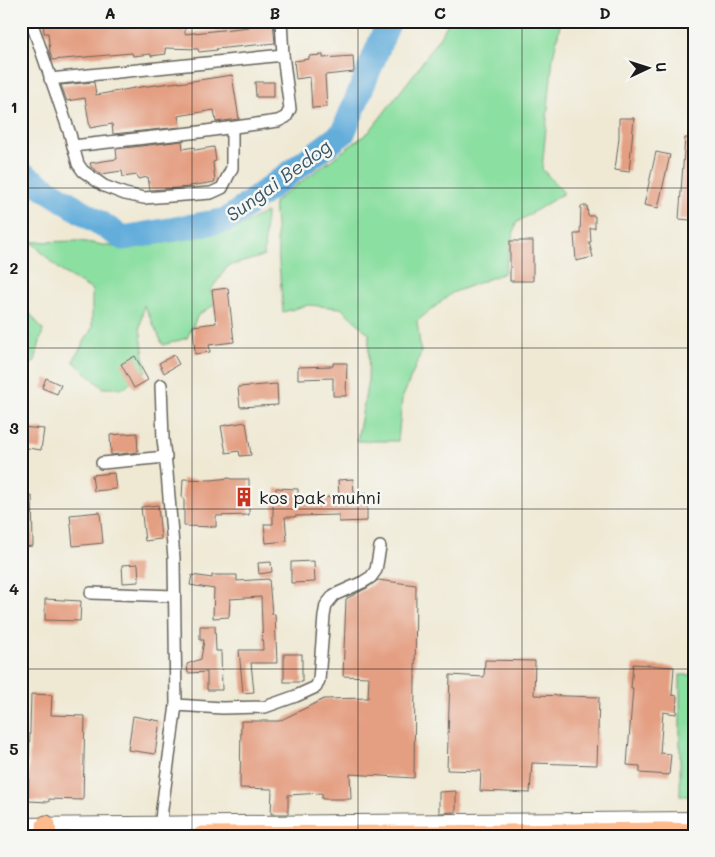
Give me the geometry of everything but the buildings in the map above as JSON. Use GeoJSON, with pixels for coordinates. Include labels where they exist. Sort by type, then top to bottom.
{"type":"FeatureCollection","features":[{"type":"Feature","properties":{"kind":"highway"},"geometry":{"type":"LineString","coordinates":[[202,836],[694,833]]}},
{"type":"Feature","properties":{"kind":"street"},"geometry":{"type":"LineString","coordinates":[[31,21],[70,134],[78,164],[83,171],[104,186],[125,194],[144,198],[211,193],[222,188],[232,168],[232,128]]}},
{"type":"Feature","properties":{"kind":"street"},"geometry":{"type":"LineString","coordinates":[[72,146],[232,128],[278,121],[286,117],[290,109],[281,21]]}},
{"type":"Feature","properties":{"kind":"street"},"geometry":{"type":"LineString","coordinates":[[50,78],[283,55]]}},
{"type":"Feature","properties":{"kind":"street"},"geometry":{"type":"LineString","coordinates":[[161,385],[163,439],[173,547],[176,705],[161,823]]}},
{"type":"Feature","properties":{"kind":"street"},"geometry":{"type":"LineString","coordinates":[[102,463],[166,457]]}},
{"type":"Feature","properties":{"kind":"street"},"geometry":{"type":"LineString","coordinates":[[176,705],[222,708],[264,707],[316,688],[319,680],[326,605],[334,595],[371,577],[376,570],[380,548]]}},
{"type":"Feature","properties":{"kind":"street"},"geometry":{"type":"LineString","coordinates":[[91,593],[174,596]]}},
{"type":"Feature","properties":{"kind":"street"},"geometry":{"type":"LineString","coordinates":[[21,824],[47,830],[161,823],[694,820]]}},
{"type":"Feature","properties":{"kind":"green space"},"geometry":{"type":"Polygon","coordinates":[[[448,21],[561,21],[553,57],[542,169],[564,193],[516,223],[504,273],[452,293],[417,321],[421,353],[402,399],[398,441],[357,441],[368,381],[369,334],[341,308],[308,305],[283,312],[274,202],[369,132],[417,70],[446,27],[448,21]]]}},
{"type":"Feature","properties":{"kind":"green space"},"geometry":{"type":"Polygon","coordinates":[[[266,212],[264,256],[228,266],[210,291],[219,302],[198,315],[187,338],[163,345],[144,305],[140,327],[146,371],[124,388],[103,388],[73,361],[92,328],[92,290],[61,271],[31,242],[80,241],[127,249],[188,239],[238,227],[266,212]]]}},
{"type":"Feature","properties":{"kind":"green space"},"geometry":{"type":"Polygon","coordinates":[[[21,302],[43,330],[35,361],[21,374],[21,302]]]}},
{"type":"Feature","properties":{"kind":"green space"},"geometry":{"type":"Polygon","coordinates":[[[680,675],[694,675],[694,796],[680,796],[680,675]]]}},
{"type":"Feature","properties":{"kind":"waterway","name":"Sungai Bedog"},"geometry":{"type":"LineString","coordinates":[[21,173],[123,238],[227,220],[343,133],[389,21]]}},
{"type":"Feature","properties":{"kind":"place","name":"kos pak muhni"},"geometry":{"type":"Point","coordinates":[244,497]}}]}
